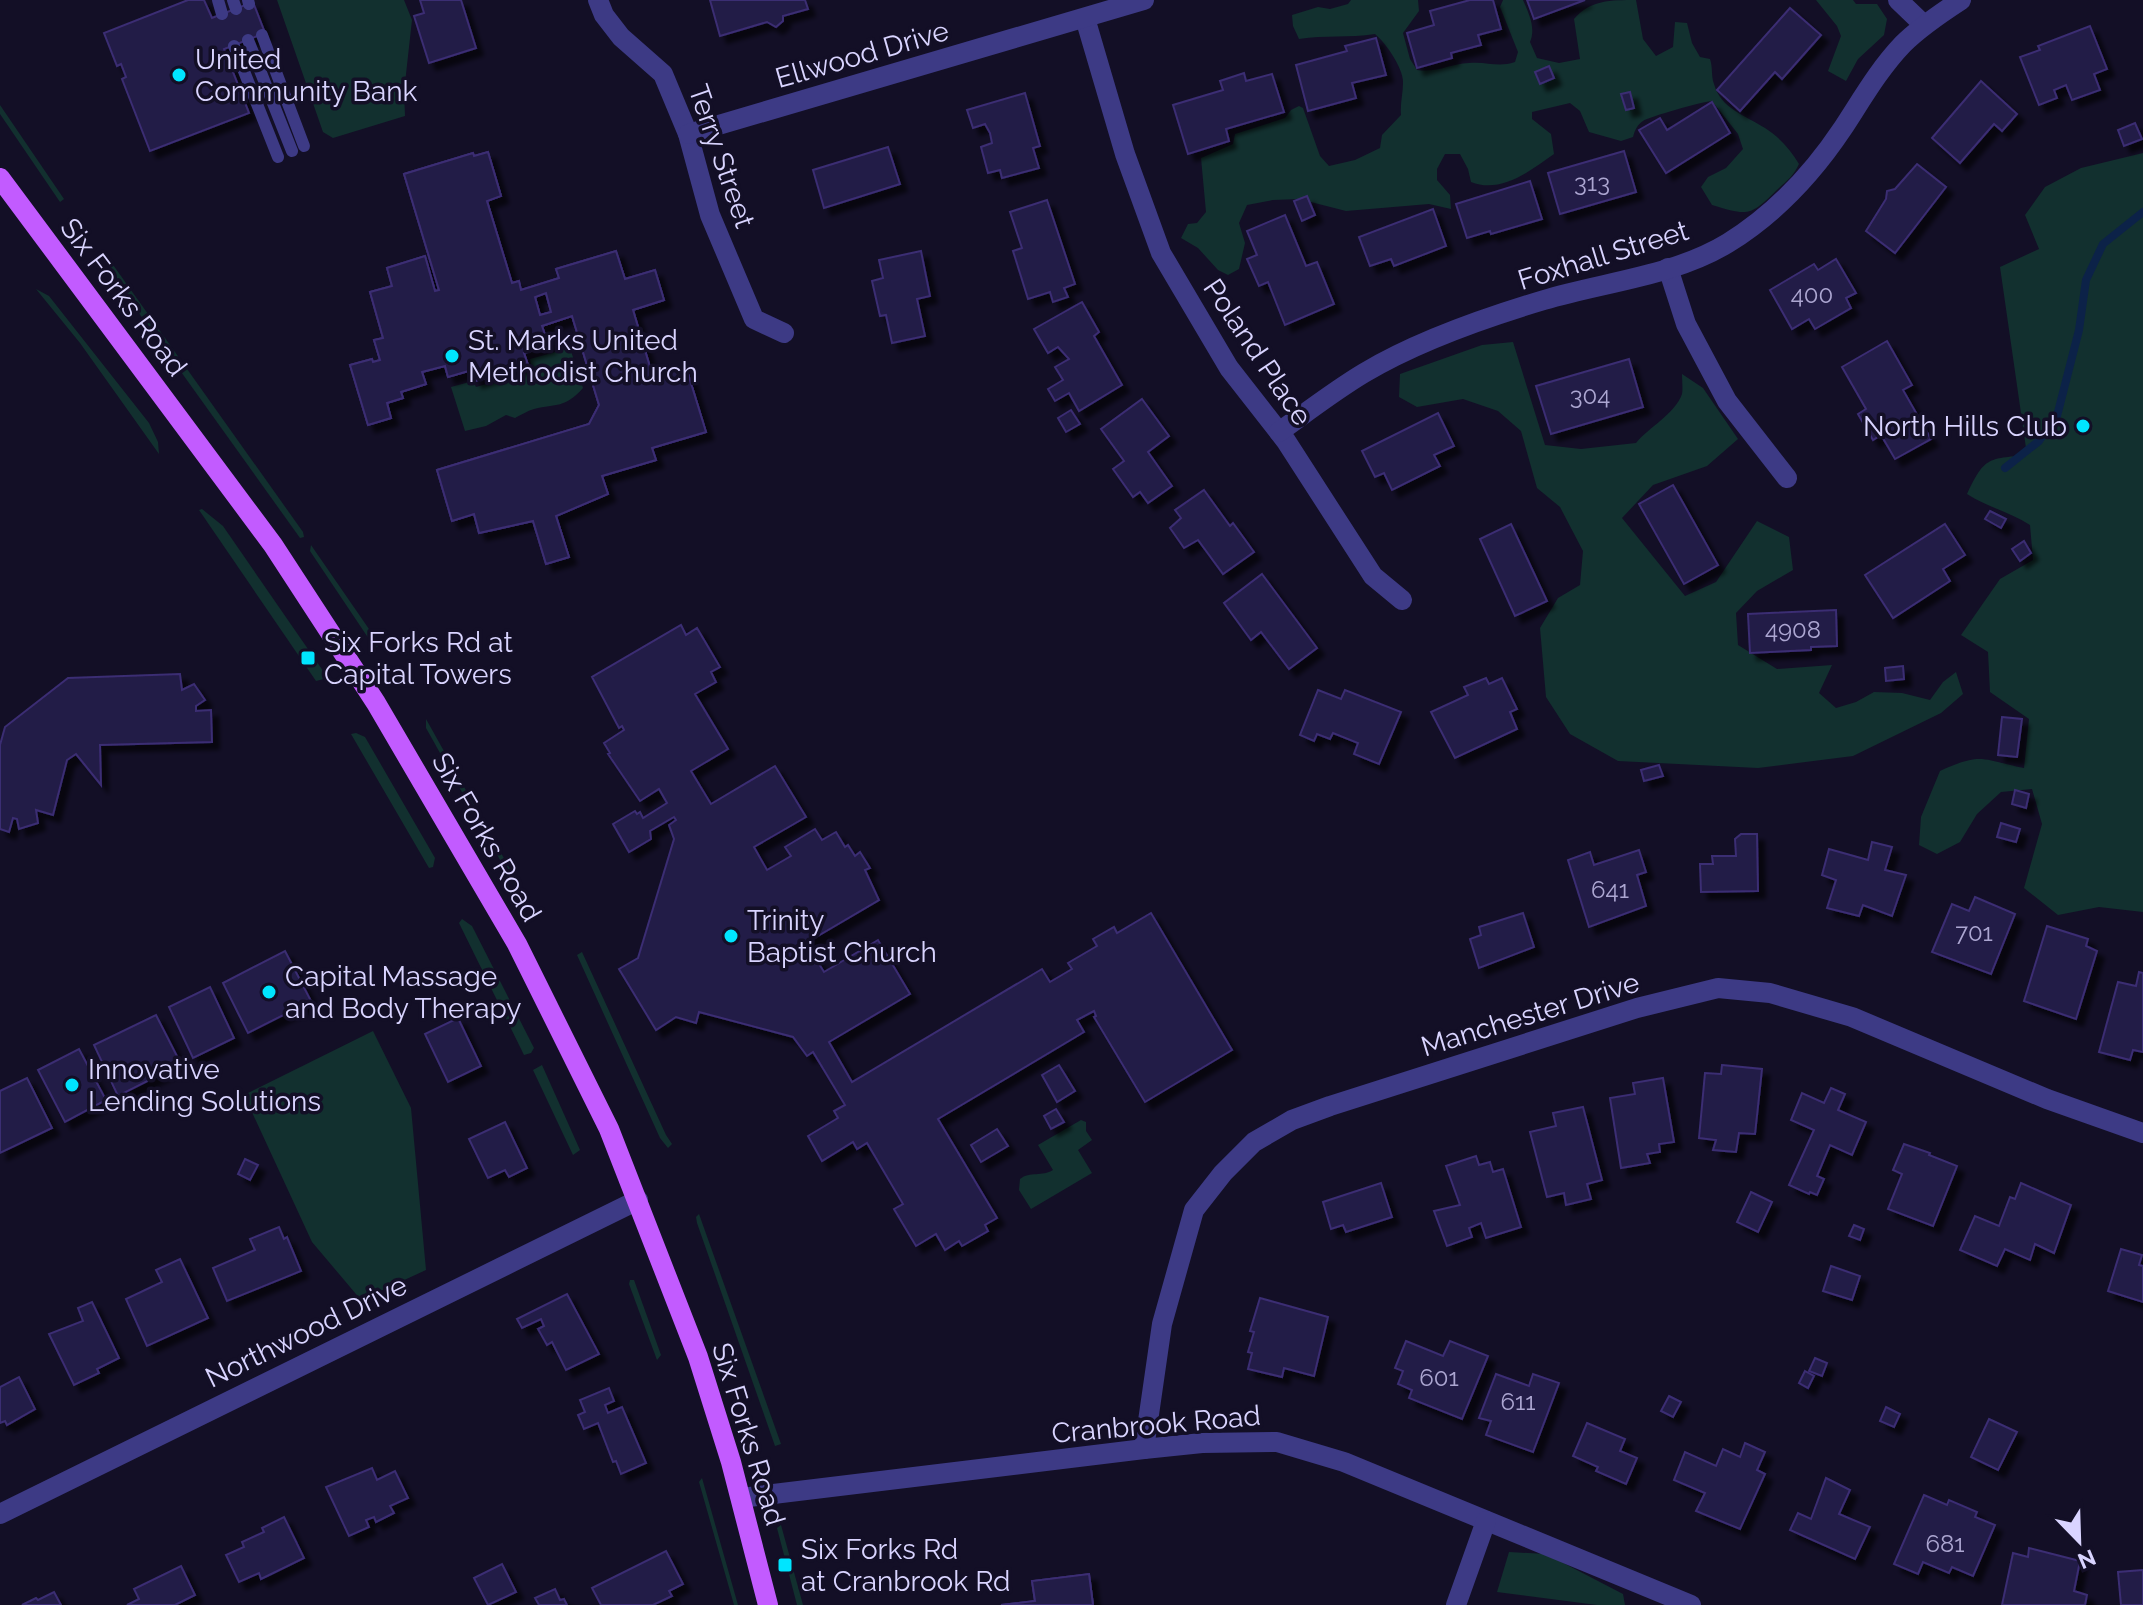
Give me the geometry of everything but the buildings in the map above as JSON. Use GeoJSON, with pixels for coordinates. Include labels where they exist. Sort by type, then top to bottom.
{"type":"FeatureCollection","features":[{"type":"Feature","properties":{"kind":"main road","name":"Six Forks Road"},"geometry":{"type":"LineString","coordinates":[[0,178],[240,497],[356,670],[517,944],[602,1115],[698,1357],[718,1415],[768,1605]]}},
{"type":"Feature","properties":{"kind":"street","name":"Terry Street"},"geometry":{"type":"LineString","coordinates":[[598,0],[604,15],[621,37],[663,74],[688,134],[710,215],[754,319],[784,333]]}},
{"type":"Feature","properties":{"kind":"street","name":"Ellwood Drive"},"geometry":{"type":"LineString","coordinates":[[688,134],[1144,0]]}},
{"type":"Feature","properties":{"kind":"street"},"geometry":{"type":"LineString","coordinates":[[1898,0],[1924,25]]}},
{"type":"Feature","properties":{"kind":"street","name":"Foxhall Street"},"geometry":{"type":"LineString","coordinates":[[1279,432],[1365,372],[1429,342],[1541,301],[1668,268],[1726,244],[1769,214],[1808,175],[1890,59],[1924,25],[1961,0]]}},
{"type":"Feature","properties":{"kind":"street","name":"Poland Place"},"geometry":{"type":"LineString","coordinates":[[1085,18],[1125,154],[1161,253],[1229,368],[1279,432],[1373,576],[1402,600]]}},
{"type":"Feature","properties":{"kind":"street"},"geometry":{"type":"LineString","coordinates":[[1668,268],[1686,324],[1727,401],[1787,478]]}},
{"type":"Feature","properties":{"kind":"street","name":"Manchester Drive"},"geometry":{"type":"LineString","coordinates":[[1144,1449],[1162,1324],[1194,1210],[1223,1173],[1254,1142],[1292,1120],[1625,1012],[1718,988],[1770,993],[1852,1017],[2047,1099],[2143,1133]]}},
{"type":"Feature","properties":{"kind":"street","name":"Northwood Drive"},"geometry":{"type":"LineString","coordinates":[[0,1514],[638,1200]]}},
{"type":"Feature","properties":{"kind":"street","name":"Cranbrook Road"},"geometry":{"type":"LineString","coordinates":[[741,1498],[1144,1449],[1202,1443],[1277,1442],[1344,1462],[1691,1605]]}},
{"type":"Feature","properties":{"kind":"street"},"geometry":{"type":"LineString","coordinates":[[1456,1605],[1486,1521]]}},
{"type":"Feature","properties":{"kind":"lane"},"geometry":{"type":"LineString","coordinates":[[218,0],[222,14]]}},
{"type":"Feature","properties":{"kind":"lane"},"geometry":{"type":"LineString","coordinates":[[248,40],[298,149],[262,35]]}},
{"type":"Feature","properties":{"kind":"lane"},"geometry":{"type":"LineString","coordinates":[[234,46],[278,157]]}},
{"type":"Feature","properties":{"kind":"green space"},"geometry":{"type":"Polygon","coordinates":[[[277,0],[404,0],[412,20],[404,92],[405,116],[333,138],[323,132],[277,0]]]}},
{"type":"Feature","properties":{"kind":"green space"},"geometry":{"type":"Polygon","coordinates":[[[1351,0],[1418,0],[1419,11],[1403,33],[1410,59],[1417,70],[1424,71],[1469,63],[1515,62],[1518,52],[1500,7],[1503,0],[1523,0],[1532,26],[1530,42],[1537,58],[1559,63],[1580,59],[1574,19],[1580,13],[1601,2],[1636,0],[1643,39],[1656,56],[1673,47],[1675,22],[1687,23],[1692,43],[1700,57],[1710,59],[1713,81],[1722,100],[1775,135],[1799,164],[1788,180],[1756,208],[1743,212],[1725,209],[1712,205],[1701,187],[1708,177],[1726,168],[1743,149],[1738,134],[1712,101],[1647,119],[1638,126],[1633,137],[1621,141],[1589,132],[1580,111],[1570,103],[1532,112],[1532,119],[1551,134],[1554,154],[1515,179],[1493,185],[1471,182],[1460,154],[1445,154],[1437,169],[1437,180],[1450,195],[1451,209],[1429,204],[1346,211],[1299,199],[1247,205],[1239,223],[1245,243],[1239,269],[1228,275],[1218,270],[1198,248],[1181,238],[1188,224],[1197,223],[1206,212],[1201,158],[1233,144],[1235,134],[1285,118],[1299,106],[1303,108],[1320,156],[1329,166],[1355,160],[1380,148],[1382,135],[1401,115],[1402,77],[1389,49],[1375,34],[1299,39],[1293,26],[1292,15],[1318,7],[1330,9],[1348,4],[1351,0]]]}},
{"type":"Feature","properties":{"kind":"green space"},"geometry":{"type":"Polygon","coordinates":[[[1816,0],[1853,0],[1856,4],[1877,4],[1887,19],[1884,35],[1858,59],[1846,81],[1828,71],[1841,36],[1837,26],[1816,0]]]}},
{"type":"Feature","properties":{"kind":"green space"},"geometry":{"type":"Polygon","coordinates":[[[0,105],[64,199],[60,202],[0,114],[0,105]]]}},
{"type":"Feature","properties":{"kind":"green space","name":"North Hills Club"},"geometry":{"type":"Polygon","coordinates":[[[2143,153],[2143,912],[2099,907],[2058,915],[2024,888],[2042,824],[2032,789],[2001,792],[1977,814],[1960,842],[1937,854],[1919,845],[1921,817],[1940,771],[1974,759],[2024,768],[2029,719],[1990,692],[1988,652],[1961,635],[2000,579],[2033,560],[2030,525],[1967,494],[1978,473],[1989,462],[2027,455],[2000,267],[2039,249],[2025,215],[2045,187],[2081,168],[2143,153]]]}},
{"type":"Feature","properties":{"kind":"green space"},"geometry":{"type":"Polygon","coordinates":[[[111,262],[304,537],[300,538],[108,270],[107,265],[111,262]]]}},
{"type":"Feature","properties":{"kind":"green space"},"geometry":{"type":"Polygon","coordinates":[[[36,289],[49,296],[149,423],[158,442],[159,454],[80,343],[36,289]]]}},
{"type":"Feature","properties":{"kind":"green space"},"geometry":{"type":"Polygon","coordinates":[[[1513,342],[1545,445],[1581,449],[1636,443],[1679,401],[1682,374],[1703,388],[1738,439],[1707,466],[1653,485],[1622,518],[1685,596],[1716,582],[1757,521],[1789,537],[1793,570],[1757,591],[1736,613],[1738,645],[1777,669],[1832,665],[1819,693],[1836,708],[1874,692],[1902,693],[1930,700],[1943,682],[1956,672],[1963,694],[1941,713],[1853,756],[1758,768],[1618,761],[1570,734],[1546,697],[1540,628],[1558,598],[1580,585],[1583,551],[1560,507],[1537,488],[1521,431],[1498,411],[1463,399],[1417,407],[1399,397],[1400,374],[1482,345],[1513,342]]]}},
{"type":"Feature","properties":{"kind":"green space"},"geometry":{"type":"Polygon","coordinates":[[[570,348],[583,388],[571,399],[531,410],[515,418],[506,415],[486,426],[465,431],[451,387],[473,381],[476,387],[532,371],[530,359],[570,348]]]}},
{"type":"Feature","properties":{"kind":"green space"},"geometry":{"type":"Polygon","coordinates":[[[202,509],[223,526],[328,678],[316,681],[199,510],[202,509]]]}},
{"type":"Feature","properties":{"kind":"green space"},"geometry":{"type":"Polygon","coordinates":[[[311,545],[380,645],[375,648],[310,551],[311,545]]]}},
{"type":"Feature","properties":{"kind":"green space"},"geometry":{"type":"Polygon","coordinates":[[[426,719],[528,901],[518,892],[426,728],[426,719]]]}},
{"type":"Feature","properties":{"kind":"green space"},"geometry":{"type":"Polygon","coordinates":[[[351,734],[365,737],[435,858],[433,867],[429,868],[351,734]]]}},
{"type":"Feature","properties":{"kind":"green space"},"geometry":{"type":"Polygon","coordinates":[[[462,919],[472,926],[534,1048],[531,1053],[524,1055],[459,923],[462,919]]]}},
{"type":"Feature","properties":{"kind":"green space"},"geometry":{"type":"Polygon","coordinates":[[[582,952],[672,1144],[668,1148],[660,1138],[577,955],[582,952]]]}},
{"type":"Feature","properties":{"kind":"green space"},"geometry":{"type":"Polygon","coordinates":[[[373,1031],[411,1108],[426,1270],[361,1300],[312,1242],[244,1095],[373,1031]]]}},
{"type":"Feature","properties":{"kind":"green space"},"geometry":{"type":"Polygon","coordinates":[[[542,1065],[580,1150],[573,1155],[533,1070],[542,1065]]]}},
{"type":"Feature","properties":{"kind":"green space"},"geometry":{"type":"Polygon","coordinates":[[[1081,1120],[1086,1122],[1086,1131],[1092,1140],[1078,1150],[1092,1173],[1031,1209],[1019,1190],[1020,1179],[1053,1170],[1038,1145],[1081,1120]]]}},
{"type":"Feature","properties":{"kind":"green space"},"geometry":{"type":"Polygon","coordinates":[[[699,1214],[781,1444],[775,1446],[697,1223],[699,1214]]]}},
{"type":"Feature","properties":{"kind":"green space"},"geometry":{"type":"Polygon","coordinates":[[[630,1280],[634,1280],[661,1355],[657,1360],[629,1284],[630,1280]]]}},
{"type":"Feature","properties":{"kind":"green space"},"geometry":{"type":"Polygon","coordinates":[[[702,1478],[738,1605],[734,1605],[699,1482],[702,1478]]]}},
{"type":"Feature","properties":{"kind":"green space"},"geometry":{"type":"Polygon","coordinates":[[[781,1525],[803,1605],[797,1605],[777,1528],[781,1525]]]}},
{"type":"Feature","properties":{"kind":"green space"},"geometry":{"type":"Polygon","coordinates":[[[1509,1552],[1546,1554],[1623,1594],[1625,1605],[1597,1605],[1497,1592],[1509,1552]]]}},
{"type":"Feature","properties":{"kind":"waterway"},"geometry":{"type":"LineString","coordinates":[[2005,468],[2039,441],[2057,416],[2079,330],[2086,280],[2103,244],[2143,212]]}},
{"type":"Feature","properties":{"kind":"place","name":"United Community Bank"},"geometry":{"type":"Point","coordinates":[179,75]}},
{"type":"Feature","properties":{"kind":"place","name":"St. Marks United Methodist Church"},"geometry":{"type":"Point","coordinates":[452,356]}},
{"type":"Feature","properties":{"kind":"place","name":"North Hills Club"},"geometry":{"type":"Point","coordinates":[2083,426]}},
{"type":"Feature","properties":{"kind":"place","name":"Six Forks Rd at Capital Towers"},"geometry":{"type":"Point","coordinates":[308,658]}},
{"type":"Feature","properties":{"kind":"place","name":"Trinity Baptist Church"},"geometry":{"type":"Point","coordinates":[731,936]}},
{"type":"Feature","properties":{"kind":"place","name":"Capital Massage and Body Therapy"},"geometry":{"type":"Point","coordinates":[269,992]}},
{"type":"Feature","properties":{"kind":"place","name":"Innovative Lending Solutions"},"geometry":{"type":"Point","coordinates":[72,1085]}},
{"type":"Feature","properties":{"kind":"place","name":"Six Forks Rd at Cranbrook Rd"},"geometry":{"type":"Point","coordinates":[785,1565]}}]}
